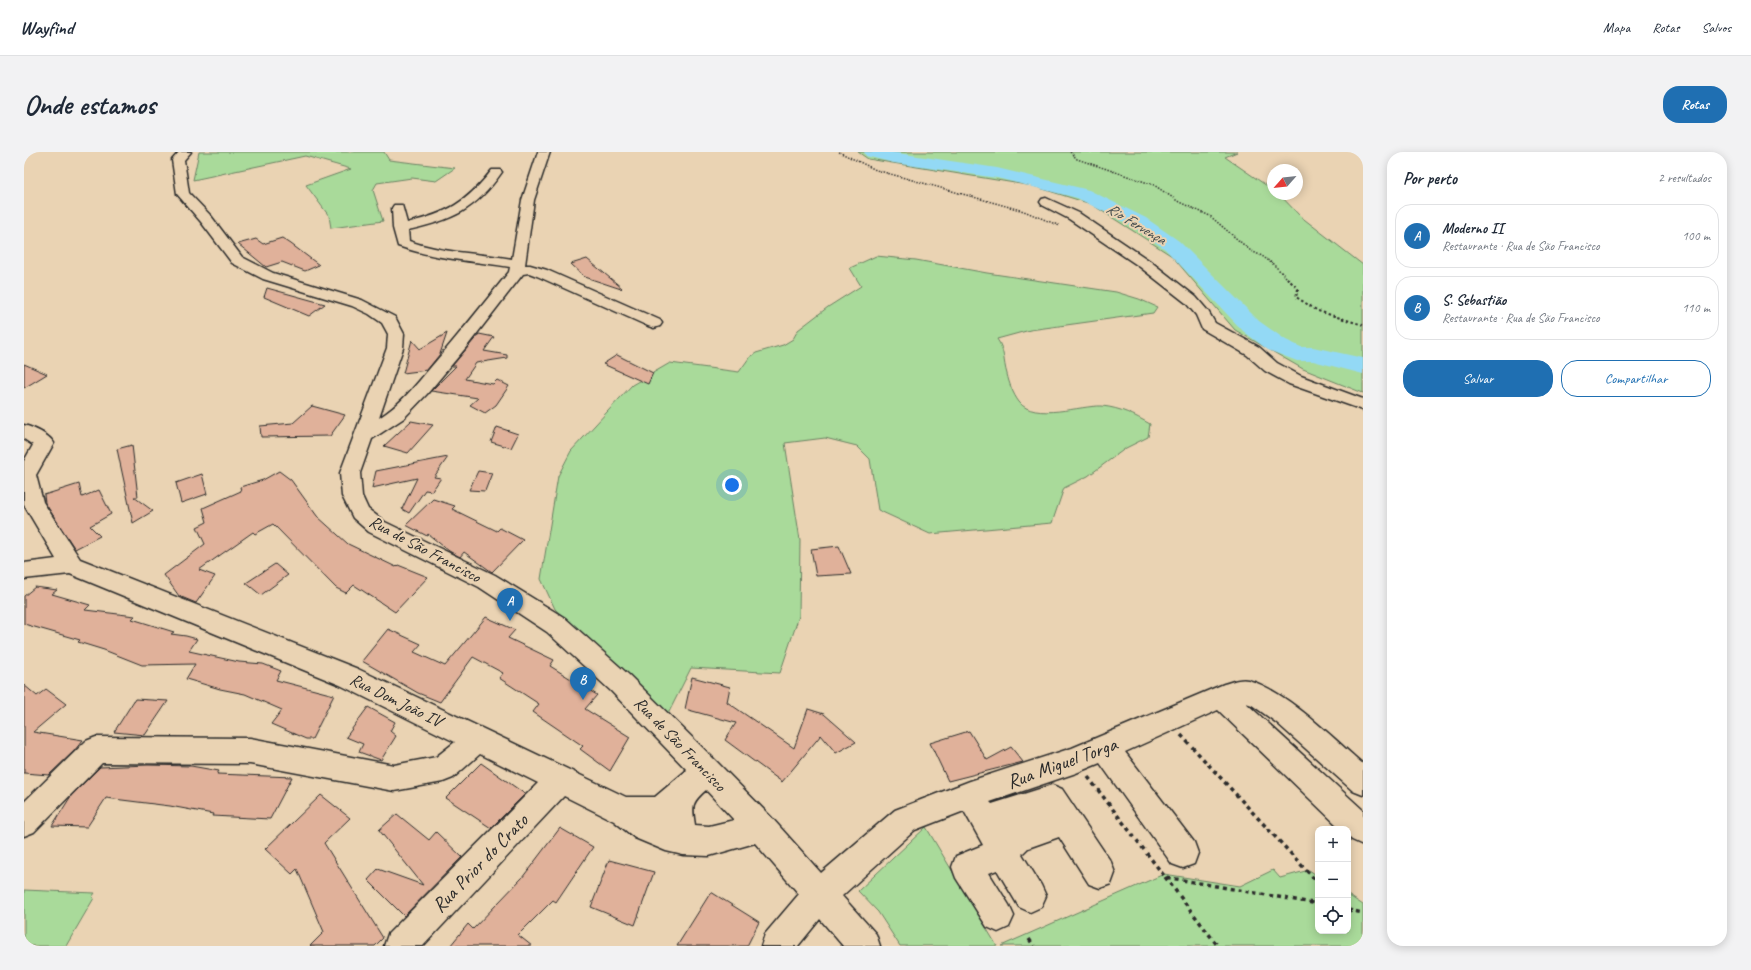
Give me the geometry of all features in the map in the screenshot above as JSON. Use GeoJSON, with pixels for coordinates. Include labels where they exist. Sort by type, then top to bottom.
{"type":"FeatureCollection","features":[{"type":"Feature","properties":{"kind":"street","name":"Rua de São Francisco"},"geometry":{"type":"LineString","coordinates":[[185,152],[178,160],[183,194],[206,219],[237,260],[268,276],[357,303],[388,320],[396,334],[394,348],[350,473],[352,496],[360,513],[377,527],[487,581],[556,625],[620,683],[707,770],[761,827],[864,946]]}},
{"type":"Feature","properties":{"kind":"street"},"geometry":{"type":"LineString","coordinates":[[362,437],[398,414],[421,390],[462,342],[516,273],[528,200],[544,152]]}},
{"type":"Feature","properties":{"kind":"street"},"geometry":{"type":"LineString","coordinates":[[400,228],[446,215],[463,206],[474,198],[496,172]]}},
{"type":"Feature","properties":{"kind":"street"},"geometry":{"type":"LineString","coordinates":[[1046,202],[1079,219],[1145,264],[1191,300],[1203,314],[1208,326],[1253,351],[1271,367],[1295,380],[1363,405]]}},
{"type":"Feature","properties":{"kind":"street"},"geometry":{"type":"LineString","coordinates":[[398,208],[403,243],[413,248],[530,269],[654,323]]}},
{"type":"Feature","properties":{"kind":"street"},"geometry":{"type":"LineString","coordinates":[[24,431],[44,443],[26,475],[33,503],[72,565]]}},
{"type":"Feature","properties":{"kind":"street","name":"Rua Dom João IV"},"geometry":{"type":"LineString","coordinates":[[24,571],[72,565],[349,677],[624,811],[645,828],[666,836],[683,840],[709,841],[761,827]]}},
{"type":"Feature","properties":{"kind":"street","name":"Rua Miguel Torga"},"geometry":{"type":"LineString","coordinates":[[777,946],[819,895],[905,820],[970,795],[1076,760],[1233,692],[1246,691],[1261,697],[1286,715],[1363,782]]}},
{"type":"Feature","properties":{"kind":"street"},"geometry":{"type":"LineString","coordinates":[[1222,697],[1363,830]]}},
{"type":"Feature","properties":{"kind":"street"},"geometry":{"type":"LineString","coordinates":[[24,822],[96,750],[250,751],[394,778],[443,769],[478,739]]}},
{"type":"Feature","properties":{"kind":"street"},"geometry":{"type":"LineString","coordinates":[[1105,748],[1183,852]]}},
{"type":"Feature","properties":{"kind":"street"},"geometry":{"type":"LineString","coordinates":[[624,811],[647,812],[661,810],[707,770]]}},
{"type":"Feature","properties":{"kind":"street","name":"Rua Prior do Crato"},"geometry":{"type":"LineString","coordinates":[[400,946],[560,780]]}},
{"type":"Feature","properties":{"kind":"street"},"geometry":{"type":"LineString","coordinates":[[682,791],[678,812],[683,840]]}},
{"type":"Feature","properties":{"kind":"street"},"geometry":{"type":"LineString","coordinates":[[970,795],[1030,896]]}},
{"type":"Feature","properties":{"kind":"street"},"geometry":{"type":"LineString","coordinates":[[985,821],[1052,799],[1100,873]]}},
{"type":"Feature","properties":{"kind":"street"},"geometry":{"type":"LineString","coordinates":[[998,916],[967,867],[1003,852],[1018,836],[1066,820]]}},
{"type":"Feature","properties":{"kind":"path"},"geometry":{"type":"LineString","coordinates":[[840,152],[876,170],[1017,209],[1062,227]]}},
{"type":"Feature","properties":{"kind":"path"},"geometry":{"type":"LineString","coordinates":[[1070,152],[1077,159],[1154,185],[1179,202],[1210,216],[1251,251],[1262,256],[1273,264],[1298,289],[1296,297],[1318,311],[1363,325]]}},
{"type":"Feature","properties":{"kind":"path"},"geometry":{"type":"LineString","coordinates":[[1168,721],[1315,880]]}},
{"type":"Feature","properties":{"kind":"path"},"geometry":{"type":"LineString","coordinates":[[1165,877],[1218,946]]}},
{"type":"Feature","properties":{"kind":"path"},"geometry":{"type":"LineString","coordinates":[[1351,911],[1363,913]]}},
{"type":"Feature","properties":{"kind":"path"},"geometry":{"type":"LineString","coordinates":[[1029,939],[1034,946]]}},
{"type":"Feature","properties":{"kind":"green space"},"geometry":{"type":"Polygon","coordinates":[[[199,152],[384,152],[389,160],[455,168],[436,181],[412,178],[377,183],[373,190],[383,221],[331,228],[329,216],[306,185],[351,169],[305,156],[193,180],[199,152]]]}},
{"type":"Feature","properties":{"kind":"green space"},"geometry":{"type":"Polygon","coordinates":[[[858,152],[1237,152],[1225,157],[1267,186],[1267,200],[1285,200],[1300,216],[1363,265],[1363,393],[1303,369],[1235,330],[1172,256],[1091,204],[1033,186],[868,159],[858,152]]]}},
{"type":"Feature","properties":{"kind":"green space"},"geometry":{"type":"Polygon","coordinates":[[[876,256],[916,260],[987,273],[1116,292],[1139,299],[1157,307],[1153,313],[1030,330],[997,339],[1003,351],[1009,381],[1015,396],[1026,408],[1046,412],[1093,406],[1115,408],[1150,424],[1148,437],[1126,448],[1088,476],[1064,488],[1052,523],[930,534],[878,510],[870,459],[857,446],[825,438],[785,443],[800,540],[799,616],[780,673],[691,668],[667,716],[555,609],[541,579],[558,476],[571,451],[632,385],[670,363],[739,372],[749,358],[756,353],[783,345],[793,339],[798,330],[828,307],[861,286],[850,268],[876,256]]]}},
{"type":"Feature","properties":{"kind":"green space"},"geometry":{"type":"Polygon","coordinates":[[[926,827],[997,946],[900,946],[878,912],[858,891],[926,827]]]}},
{"type":"Feature","properties":{"kind":"green space"},"geometry":{"type":"Polygon","coordinates":[[[1273,870],[1280,878],[1309,870],[1315,874],[1315,934],[1351,934],[1351,897],[1363,905],[1363,946],[1001,946],[1164,874],[1240,886],[1273,870]]]}},
{"type":"Feature","properties":{"kind":"green space"},"geometry":{"type":"Polygon","coordinates":[[[24,890],[95,893],[92,897],[94,898],[66,946],[24,946],[24,890]]]}},
{"type":"Feature","properties":{"kind":"building"},"geometry":{"type":"Polygon","coordinates":[[[282,238],[319,265],[305,271],[282,262],[266,267],[238,244],[256,239],[263,244],[282,238]]]}},
{"type":"Feature","properties":{"kind":"building"},"geometry":{"type":"Polygon","coordinates":[[[587,259],[622,288],[621,289],[585,277],[571,264],[587,259]]]}},
{"type":"Feature","properties":{"kind":"building"},"geometry":{"type":"Polygon","coordinates":[[[267,288],[325,304],[309,316],[264,297],[267,288]]]}},
{"type":"Feature","properties":{"kind":"building"},"geometry":{"type":"Polygon","coordinates":[[[447,333],[440,354],[427,370],[403,373],[412,340],[420,349],[447,333]]]}},
{"type":"Feature","properties":{"kind":"building"},"geometry":{"type":"Polygon","coordinates":[[[479,334],[494,337],[484,351],[507,355],[507,358],[476,363],[465,379],[493,384],[497,380],[509,386],[496,405],[485,413],[470,405],[478,398],[431,391],[456,366],[452,366],[479,334]]]}},
{"type":"Feature","properties":{"kind":"building"},"geometry":{"type":"Polygon","coordinates":[[[617,355],[653,373],[648,384],[603,364],[617,355]]]}},
{"type":"Feature","properties":{"kind":"building"},"geometry":{"type":"Polygon","coordinates":[[[24,364],[47,374],[24,388],[24,364]]]}},
{"type":"Feature","properties":{"kind":"building"},"geometry":{"type":"Polygon","coordinates":[[[312,406],[345,415],[330,436],[261,437],[260,426],[293,423],[312,406]]]}},
{"type":"Feature","properties":{"kind":"building"},"geometry":{"type":"Polygon","coordinates":[[[411,421],[433,425],[408,453],[384,446],[411,421]]]}},
{"type":"Feature","properties":{"kind":"building"},"geometry":{"type":"Polygon","coordinates":[[[497,427],[518,434],[511,448],[491,442],[497,427]]]}},
{"type":"Feature","properties":{"kind":"building"},"geometry":{"type":"Polygon","coordinates":[[[132,445],[138,497],[134,497],[153,511],[133,523],[117,449],[132,445]]]}},
{"type":"Feature","properties":{"kind":"building"},"geometry":{"type":"Polygon","coordinates":[[[448,457],[434,477],[441,478],[432,491],[425,490],[409,513],[402,509],[417,478],[372,488],[376,471],[448,457]]]}},
{"type":"Feature","properties":{"kind":"building"},"geometry":{"type":"Polygon","coordinates":[[[279,471],[291,480],[317,516],[348,544],[396,567],[398,565],[428,577],[395,612],[354,585],[346,593],[336,588],[273,524],[255,534],[253,532],[199,570],[215,576],[196,603],[179,596],[164,575],[205,544],[197,527],[207,522],[203,508],[241,491],[240,487],[263,480],[279,471]]]}},
{"type":"Feature","properties":{"kind":"building"},"geometry":{"type":"Polygon","coordinates":[[[478,471],[492,473],[485,491],[469,490],[478,471]]]}},
{"type":"Feature","properties":{"kind":"building"},"geometry":{"type":"Polygon","coordinates":[[[202,474],[207,494],[181,503],[176,483],[202,474]]]}},
{"type":"Feature","properties":{"kind":"building"},"geometry":{"type":"Polygon","coordinates":[[[79,484],[82,497],[99,490],[111,514],[90,526],[100,536],[75,549],[45,503],[44,495],[79,484]]]}},
{"type":"Feature","properties":{"kind":"building"},"geometry":{"type":"Polygon","coordinates":[[[433,499],[455,506],[452,509],[497,531],[500,528],[523,540],[492,572],[464,552],[460,557],[449,551],[428,534],[427,536],[406,525],[433,499]]]}},
{"type":"Feature","properties":{"kind":"building"},"geometry":{"type":"Polygon","coordinates":[[[839,546],[851,574],[816,576],[811,549],[839,546]]]}},
{"type":"Feature","properties":{"kind":"building"},"geometry":{"type":"Polygon","coordinates":[[[275,564],[288,575],[261,595],[246,583],[275,564]]]}},
{"type":"Feature","properties":{"kind":"building"},"geometry":{"type":"Polygon","coordinates":[[[35,587],[57,590],[52,594],[90,605],[85,610],[135,616],[132,619],[174,632],[171,634],[197,639],[189,651],[239,662],[263,664],[281,671],[276,680],[334,695],[312,739],[306,739],[271,724],[282,710],[245,694],[220,689],[186,679],[195,664],[142,665],[104,650],[78,642],[80,640],[24,624],[24,596],[35,587]]]}},
{"type":"Feature","properties":{"kind":"building"},"geometry":{"type":"Polygon","coordinates":[[[486,617],[515,630],[508,638],[554,660],[550,666],[597,695],[585,709],[630,737],[610,771],[580,749],[583,746],[533,712],[539,704],[499,678],[503,673],[473,657],[440,702],[418,693],[362,661],[388,629],[421,644],[414,652],[445,666],[486,617]]]}},
{"type":"Feature","properties":{"kind":"building"},"geometry":{"type":"Polygon","coordinates":[[[692,677],[730,687],[727,702],[794,748],[808,709],[824,714],[856,742],[836,753],[821,735],[782,782],[725,740],[736,723],[685,709],[692,677]]]}},
{"type":"Feature","properties":{"kind":"building"},"geometry":{"type":"Polygon","coordinates":[[[24,685],[37,696],[46,689],[66,704],[33,732],[83,740],[74,751],[49,775],[24,773],[24,685]]]}},
{"type":"Feature","properties":{"kind":"building"},"geometry":{"type":"Polygon","coordinates":[[[135,699],[168,701],[145,735],[114,732],[135,699]]]}},
{"type":"Feature","properties":{"kind":"building"},"geometry":{"type":"Polygon","coordinates":[[[368,707],[395,722],[390,731],[396,736],[381,760],[359,752],[363,744],[346,737],[368,707]]]}},
{"type":"Feature","properties":{"kind":"building"},"geometry":{"type":"Polygon","coordinates":[[[969,731],[987,760],[1011,747],[1023,762],[948,781],[930,743],[969,731]]]}},
{"type":"Feature","properties":{"kind":"building"},"geometry":{"type":"Polygon","coordinates":[[[481,763],[525,794],[491,828],[446,798],[481,763]]]}},
{"type":"Feature","properties":{"kind":"building"},"geometry":{"type":"Polygon","coordinates":[[[148,765],[191,766],[219,771],[217,774],[292,777],[270,819],[212,816],[213,814],[170,806],[106,798],[87,827],[52,826],[71,796],[100,767],[148,765]]]}},
{"type":"Feature","properties":{"kind":"building"},"geometry":{"type":"Polygon","coordinates":[[[321,795],[350,818],[324,843],[383,938],[375,946],[310,946],[324,932],[297,869],[292,874],[265,849],[321,795]]]}},
{"type":"Feature","properties":{"kind":"building"},"geometry":{"type":"Polygon","coordinates":[[[397,814],[429,840],[436,832],[462,857],[404,916],[368,880],[378,869],[423,885],[379,830],[397,814]]]}},
{"type":"Feature","properties":{"kind":"building"},"geometry":{"type":"Polygon","coordinates":[[[560,828],[593,847],[556,902],[553,900],[518,935],[532,946],[450,946],[468,924],[473,929],[522,878],[560,828]]]}},
{"type":"Feature","properties":{"kind":"building"},"geometry":{"type":"Polygon","coordinates":[[[609,860],[654,872],[635,925],[591,907],[609,860]]]}},
{"type":"Feature","properties":{"kind":"building"},"geometry":{"type":"Polygon","coordinates":[[[711,892],[759,922],[747,946],[677,946],[711,892]]]}},
{"type":"Feature","properties":{"kind":"waterway","name":"Rio Fervença"},"geometry":{"type":"LineString","coordinates":[[872,152],[894,158],[997,173],[1083,194],[1139,222],[1172,245],[1251,326],[1277,345],[1297,354],[1313,354],[1363,366]]}},
{"type":"Feature","properties":{"kind":"place","name":"Moderno II"},"geometry":{"type":"Point","coordinates":[510,621]}},
{"type":"Feature","properties":{"kind":"place","name":"S. Sebastião"},"geometry":{"type":"Point","coordinates":[583,700]}}]}
